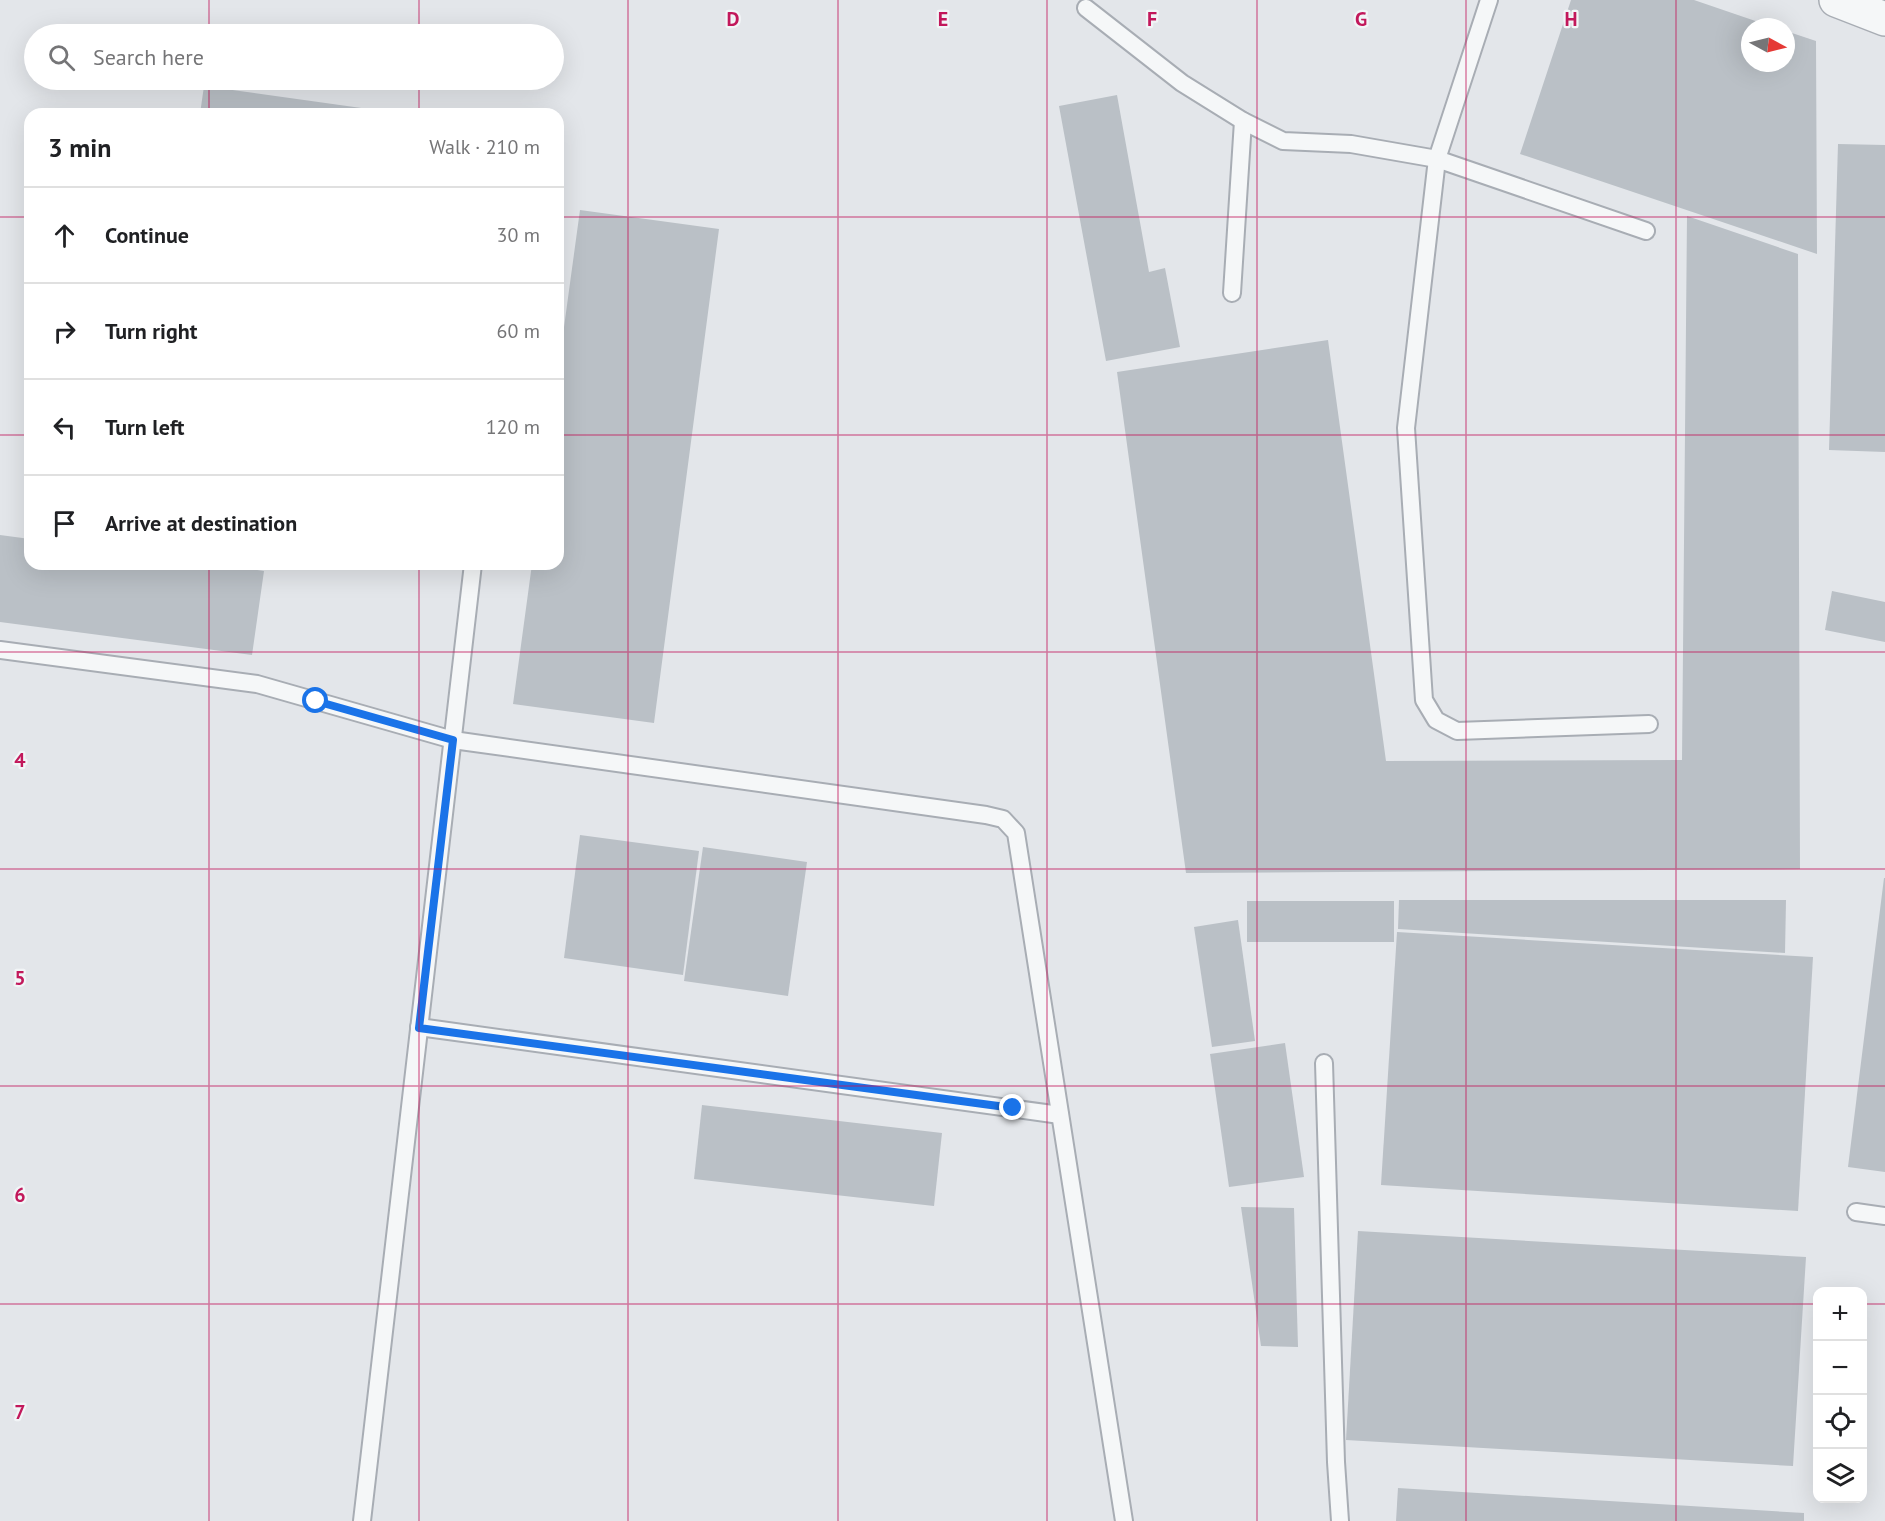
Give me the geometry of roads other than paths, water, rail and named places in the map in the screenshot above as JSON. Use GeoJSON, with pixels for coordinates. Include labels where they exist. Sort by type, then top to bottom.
{"type":"FeatureCollection","features":[{"type":"Feature","properties":{"kind":"street"},"geometry":{"type":"LineString","coordinates":[[1836,0],[1885,19]]}},
{"type":"Feature","properties":{"kind":"lane"},"geometry":{"type":"LineString","coordinates":[[1489,0],[1437,159],[1406,428],[1425,700],[1436,720],[1457,731],[1649,724]]}},
{"type":"Feature","properties":{"kind":"lane"},"geometry":{"type":"LineString","coordinates":[[1086,8],[1182,83],[1243,121],[1283,141],[1351,144],[1437,159],[1646,231]]}},
{"type":"Feature","properties":{"kind":"lane"},"geometry":{"type":"LineString","coordinates":[[1232,293],[1243,121]]}},
{"type":"Feature","properties":{"kind":"lane"},"geometry":{"type":"LineString","coordinates":[[362,1521],[472,570]]}},
{"type":"Feature","properties":{"kind":"lane"},"geometry":{"type":"LineString","coordinates":[[0,650],[257,684],[453,740],[1003,819],[1016,833],[1125,1521]]}},
{"type":"Feature","properties":{"kind":"lane"},"geometry":{"type":"LineString","coordinates":[[419,1028],[1060,1115]]}},
{"type":"Feature","properties":{"kind":"lane"},"geometry":{"type":"LineString","coordinates":[[1324,1063],[1335,1450],[1340,1521]]}},
{"type":"Feature","properties":{"kind":"lane"},"geometry":{"type":"LineString","coordinates":[[1856,1212],[1885,1216]]}}]}
